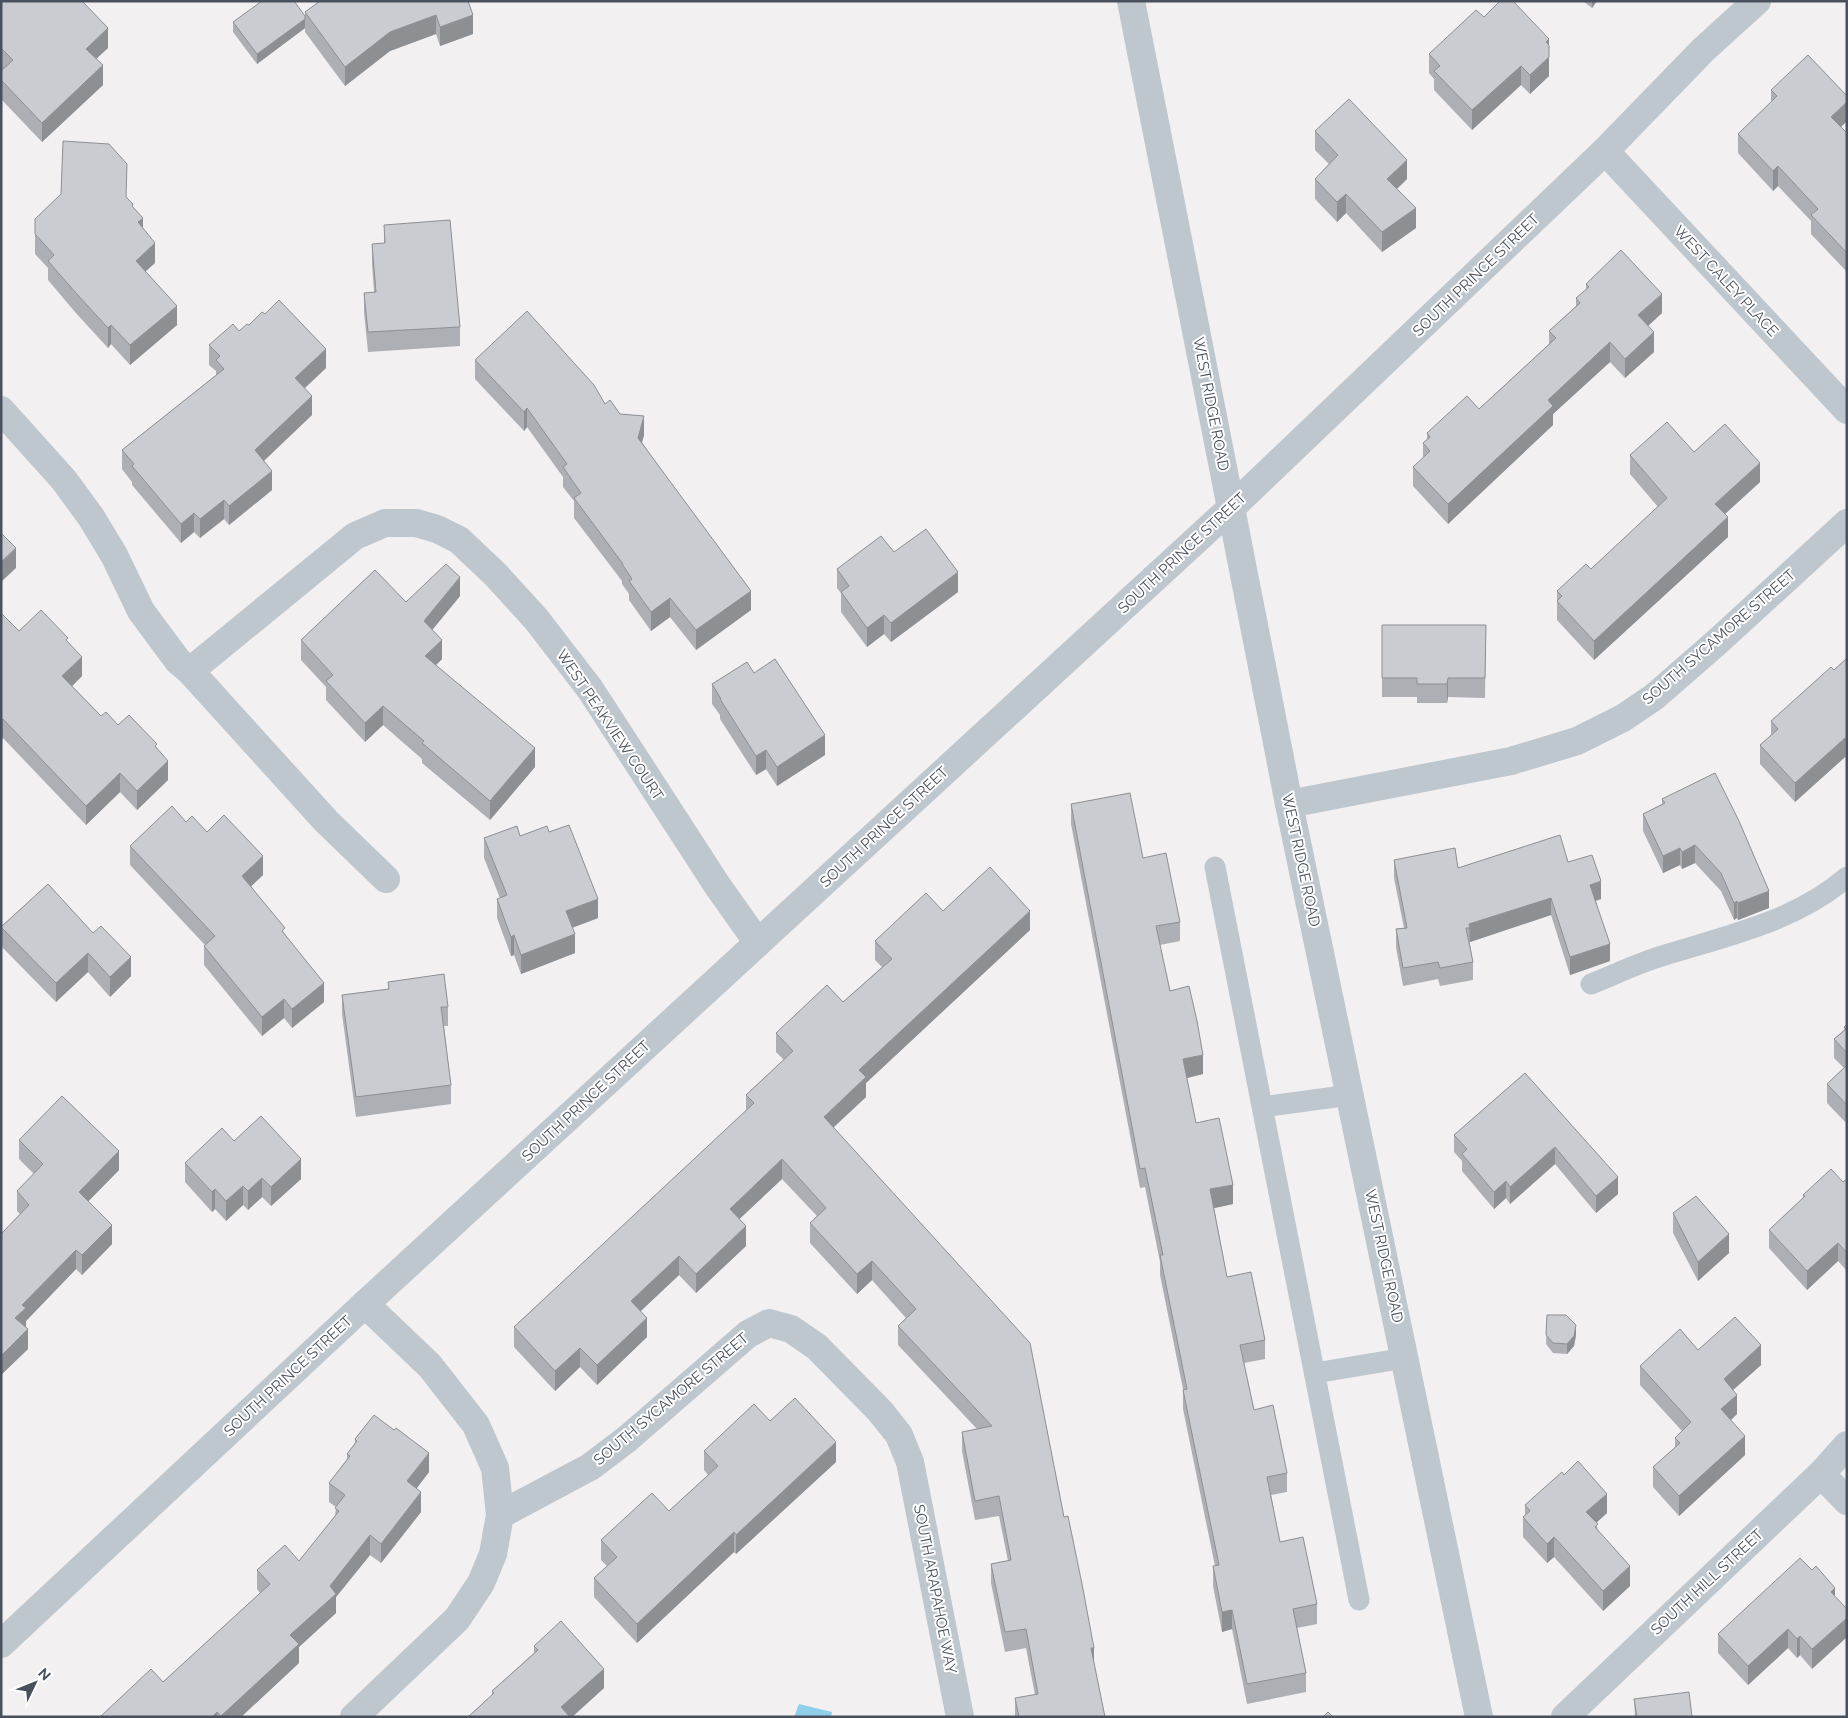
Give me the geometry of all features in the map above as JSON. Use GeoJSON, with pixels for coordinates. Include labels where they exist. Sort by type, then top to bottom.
{"type":"FeatureCollection","features":[{"type":"Feature","properties":{"kind":"street","name":"WEST RIDGE ROAD"},"geometry":{"type":"LineString","coordinates":[[1131,1],[1289,804],[1479,1717]]}},
{"type":"Feature","properties":{"kind":"street","name":"SOUTH PRINCE STREET"},"geometry":{"type":"LineString","coordinates":[[1,1644],[365,1304],[1231,508],[1605,151],[1703,50],[1757,1]]}},
{"type":"Feature","properties":{"kind":"street","name":"WEST CALEY PLACE"},"geometry":{"type":"LineString","coordinates":[[1605,151],[1847,410]]}},
{"type":"Feature","properties":{"kind":"street"},"geometry":{"type":"LineString","coordinates":[[1,410],[64,480],[86,510],[114,554],[141,611],[178,661],[190,671],[326,822],[386,879]]}},
{"type":"Feature","properties":{"kind":"street","name":"WEST PEAKVIEW COURT"},"geometry":{"type":"LineString","coordinates":[[190,671],[355,536],[385,523],[416,523],[437,529],[459,540],[496,574],[536,619],[590,689],[716,886],[758,943]]}},
{"type":"Feature","properties":{"kind":"street","name":"SOUTH SYCAMORE STREET"},"geometry":{"type":"LineString","coordinates":[[1289,804],[1510,761],[1577,741],[1622,718],[1654,697],[1847,523]]}},
{"type":"Feature","properties":{"kind":"street"},"geometry":{"type":"LineString","coordinates":[[354,1717],[457,1619],[481,1583],[493,1554],[500,1515],[494,1468],[476,1425],[430,1366],[365,1304]]}},
{"type":"Feature","properties":{"kind":"street","name":"SOUTH SYCAMORE STREET"},"geometry":{"type":"LineString","coordinates":[[500,1515],[590,1466],[627,1439],[748,1334],[769,1323],[791,1329],[817,1347],[880,1411],[899,1435],[910,1462]]}},
{"type":"Feature","properties":{"kind":"street","name":"SOUTH HILL STREET"},"geometry":{"type":"LineString","coordinates":[[1565,1717],[1821,1474],[1847,1445]]}},
{"type":"Feature","properties":{"kind":"street","name":"SOUTH ARAPAHOE WAY"},"geometry":{"type":"LineString","coordinates":[[910,1462],[960,1717]]}},
{"type":"Feature","properties":{"kind":"street"},"geometry":{"type":"LineString","coordinates":[[1821,1474],[1847,1501]]}},
{"type":"Feature","properties":{"kind":"lane"},"geometry":{"type":"LineString","coordinates":[[1215,867],[1359,1600]]}},
{"type":"Feature","properties":{"kind":"lane"},"geometry":{"type":"LineString","coordinates":[[1591,984],[1659,957],[1774,922],[1830,892],[1847,877]]}},
{"type":"Feature","properties":{"kind":"lane"},"geometry":{"type":"LineString","coordinates":[[1262,1107],[1350,1094]]}},
{"type":"Feature","properties":{"kind":"lane"},"geometry":{"type":"LineString","coordinates":[[1315,1373],[1405,1358]]}},
{"type":"Feature","properties":{"kind":"water"},"geometry":{"type":"Polygon","coordinates":[[[799,1704],[832,1712],[831,1717],[794,1717],[799,1704]]]}},
{"type":"Feature","properties":{"kind":"building"},"geometry":{"type":"Polygon","coordinates":[[[1,1],[82,1],[108,28],[86,49],[103,65],[42,123],[1,80],[1,71],[13,60],[1,48],[1,1]]]}},
{"type":"Feature","properties":{"kind":"building"},"geometry":{"type":"Polygon","coordinates":[[[262,1],[294,1],[305,16],[305,19],[257,54],[233,22],[262,1]]]}},
{"type":"Feature","properties":{"kind":"building"},"geometry":{"type":"Polygon","coordinates":[[[320,1],[468,1],[473,15],[440,27],[436,15],[390,32],[345,67],[305,12],[320,1]]]}},
{"type":"Feature","properties":{"kind":"building"},"geometry":{"type":"Polygon","coordinates":[[[1500,1],[1513,1],[1549,39],[1546,42],[1549,45],[1549,57],[1530,75],[1521,66],[1472,110],[1434,71],[1440,66],[1429,54],[1476,10],[1484,17],[1500,1]]]}},
{"type":"Feature","properties":{"kind":"building"},"geometry":{"type":"Polygon","coordinates":[[[1808,55],[1847,96],[1847,102],[1831,117],[1847,133],[1847,253],[1811,215],[1818,209],[1778,166],[1773,171],[1738,134],[1777,96],[1771,90],[1808,55]]]}},
{"type":"Feature","properties":{"kind":"building"},"geometry":{"type":"Polygon","coordinates":[[[1349,99],[1407,160],[1387,179],[1416,208],[1382,232],[1346,194],[1337,202],[1315,179],[1338,155],[1315,131],[1349,99]]]}},
{"type":"Feature","properties":{"kind":"building"},"geometry":{"type":"Polygon","coordinates":[[[63,141],[109,144],[127,164],[126,197],[143,218],[138,222],[155,243],[136,261],[177,306],[130,345],[111,325],[108,328],[48,261],[54,255],[35,234],[35,219],[61,194],[63,141]]]}},
{"type":"Feature","properties":{"kind":"building"},"geometry":{"type":"Polygon","coordinates":[[[450,220],[460,327],[368,332],[364,293],[376,292],[372,244],[385,243],[384,225],[450,220]]]}},
{"type":"Feature","properties":{"kind":"building"},"geometry":{"type":"Polygon","coordinates":[[[1621,250],[1662,294],[1638,315],[1654,332],[1625,359],[1610,342],[1548,400],[1553,406],[1448,504],[1413,467],[1430,451],[1423,443],[1430,437],[1427,433],[1467,396],[1479,409],[1556,338],[1549,331],[1580,303],[1576,298],[1589,287],[1586,284],[1621,250]]]}},
{"type":"Feature","properties":{"kind":"building"},"geometry":{"type":"Polygon","coordinates":[[[279,300],[326,349],[295,378],[312,396],[255,450],[272,471],[229,506],[224,500],[200,519],[194,513],[181,524],[132,466],[134,464],[122,450],[224,369],[216,360],[220,356],[209,345],[233,324],[239,331],[247,324],[249,325],[262,312],[265,314],[279,300]]]}},
{"type":"Feature","properties":{"kind":"building"},"geometry":{"type":"Polygon","coordinates":[[[527,311],[594,385],[605,404],[610,400],[620,414],[644,416],[638,438],[751,591],[696,630],[670,598],[651,612],[629,581],[632,579],[623,564],[574,498],[581,493],[563,467],[567,464],[527,408],[524,412],[475,360],[527,311]]]}},
{"type":"Feature","properties":{"kind":"building"},"geometry":{"type":"Polygon","coordinates":[[[1667,422],[1694,452],[1725,424],[1760,463],[1715,504],[1728,517],[1594,641],[1557,601],[1562,596],[1557,591],[1586,564],[1591,569],[1667,498],[1630,455],[1667,422]]]}},
{"type":"Feature","properties":{"kind":"building"},"geometry":{"type":"Polygon","coordinates":[[[926,529],[958,572],[891,623],[884,615],[867,628],[841,592],[849,586],[837,569],[881,536],[894,552],[926,529]]]}},
{"type":"Feature","properties":{"kind":"building"},"geometry":{"type":"Polygon","coordinates":[[[1,533],[16,548],[1,562],[1,533]]]}},
{"type":"Feature","properties":{"kind":"building"},"geometry":{"type":"Polygon","coordinates":[[[446,564],[460,577],[424,621],[442,640],[425,656],[535,748],[490,801],[422,743],[424,741],[383,706],[365,723],[326,681],[333,675],[301,640],[375,570],[406,602],[446,564]]]}},
{"type":"Feature","properties":{"kind":"building"},"geometry":{"type":"Polygon","coordinates":[[[41,610],[68,638],[66,640],[82,657],[62,676],[101,716],[106,712],[118,725],[129,715],[157,744],[155,746],[168,761],[137,791],[120,773],[86,806],[3,719],[1,721],[1,613],[19,631],[41,610]]]}},
{"type":"Feature","properties":{"kind":"building"},"geometry":{"type":"Polygon","coordinates":[[[1382,625],[1486,625],[1485,678],[1448,678],[1447,684],[1417,684],[1417,678],[1382,678],[1382,625]]]}},
{"type":"Feature","properties":{"kind":"building"},"geometry":{"type":"Polygon","coordinates":[[[1847,658],[1847,741],[1845,738],[1795,783],[1760,745],[1778,729],[1771,721],[1831,667],[1834,670],[1847,658]]]}},
{"type":"Feature","properties":{"kind":"building"},"geometry":{"type":"Polygon","coordinates":[[[775,659],[825,735],[777,767],[766,750],[756,756],[712,684],[747,662],[754,673],[775,659]]]}},
{"type":"Feature","properties":{"kind":"building"},"geometry":{"type":"Polygon","coordinates":[[[1715,773],[1739,821],[1769,891],[1738,903],[1737,901],[1734,903],[1721,873],[1695,845],[1682,852],[1680,848],[1663,856],[1643,814],[1665,803],[1662,799],[1715,773]]]}},
{"type":"Feature","properties":{"kind":"building"},"geometry":{"type":"Polygon","coordinates":[[[1130,793],[1143,858],[1166,853],[1180,922],[1156,926],[1170,991],[1189,986],[1197,1021],[1203,1055],[1183,1059],[1196,1123],[1219,1118],[1233,1185],[1210,1189],[1227,1277],[1251,1272],[1265,1340],[1240,1345],[1254,1410],[1273,1405],[1287,1473],[1267,1477],[1280,1542],[1303,1537],[1317,1604],[1293,1609],[1306,1673],[1247,1684],[1232,1610],[1222,1612],[1213,1566],[1219,1565],[1183,1390],[1187,1389],[1160,1255],[1163,1255],[1145,1168],[1140,1169],[1071,804],[1130,793]]]}},
{"type":"Feature","properties":{"kind":"building"},"geometry":{"type":"Polygon","coordinates":[[[172,806],[186,822],[192,816],[207,832],[224,815],[263,856],[242,876],[285,928],[282,931],[324,983],[292,1009],[284,999],[262,1017],[204,946],[215,936],[130,846],[172,806]]]}},
{"type":"Feature","properties":{"kind":"building"},"geometry":{"type":"Polygon","coordinates":[[[569,825],[598,899],[566,911],[575,934],[521,955],[514,935],[511,937],[497,899],[507,895],[484,838],[517,826],[520,836],[547,826],[549,832],[569,825]]]}},
{"type":"Feature","properties":{"kind":"building"},"geometry":{"type":"Polygon","coordinates":[[[1560,835],[1568,862],[1592,855],[1601,881],[1590,885],[1610,944],[1570,957],[1551,898],[1469,924],[1470,928],[1466,928],[1473,962],[1440,968],[1438,962],[1403,968],[1396,929],[1407,928],[1394,860],[1455,848],[1458,868],[1560,835]]]}},
{"type":"Feature","properties":{"kind":"building"},"geometry":{"type":"Polygon","coordinates":[[[990,867],[1030,911],[859,1070],[866,1077],[824,1117],[1030,1343],[1064,1517],[1068,1516],[1082,1584],[1094,1648],[1091,1648],[1105,1717],[1019,1717],[1015,1698],[1038,1694],[1026,1629],[1005,1632],[991,1564],[1011,1560],[999,1496],[975,1501],[962,1432],[992,1426],[898,1326],[916,1309],[872,1261],[857,1274],[810,1223],[826,1208],[782,1159],[730,1209],[746,1226],[696,1274],[679,1256],[631,1301],[647,1318],[597,1365],[580,1348],[555,1371],[514,1327],[754,1103],[746,1095],[793,1051],[776,1033],[827,985],[843,1002],[892,959],[875,941],[926,893],[943,911],[990,867]]]}},
{"type":"Feature","properties":{"kind":"building"},"geometry":{"type":"Polygon","coordinates":[[[48,884],[93,933],[101,926],[131,957],[110,977],[88,953],[56,983],[1,927],[48,884]]]}},
{"type":"Feature","properties":{"kind":"building"},"geometry":{"type":"Polygon","coordinates":[[[444,974],[448,1007],[441,1007],[451,1085],[356,1097],[342,995],[389,989],[388,982],[444,974]]]}},
{"type":"Feature","properties":{"kind":"building"},"geometry":{"type":"Polygon","coordinates":[[[1847,1024],[1847,1053],[1834,1039],[1846,1029],[1844,1027],[1847,1024]]]}},
{"type":"Feature","properties":{"kind":"building"},"geometry":{"type":"Polygon","coordinates":[[[1847,1065],[1847,1105],[1827,1084],[1847,1065]]]}},
{"type":"Feature","properties":{"kind":"building"},"geometry":{"type":"Polygon","coordinates":[[[1525,1073],[1618,1177],[1596,1196],[1555,1147],[1510,1187],[1506,1181],[1494,1192],[1462,1154],[1467,1149],[1454,1135],[1525,1073]]]}},
{"type":"Feature","properties":{"kind":"building"},"geometry":{"type":"Polygon","coordinates":[[[62,1096],[119,1151],[79,1192],[112,1225],[82,1255],[76,1250],[22,1305],[26,1308],[15,1318],[28,1329],[1,1356],[1,1234],[29,1205],[17,1191],[43,1164],[19,1140],[62,1096]]]}},
{"type":"Feature","properties":{"kind":"building"},"geometry":{"type":"Polygon","coordinates":[[[261,1116],[301,1159],[271,1187],[262,1178],[248,1191],[243,1186],[226,1201],[215,1189],[212,1192],[185,1163],[222,1128],[234,1141],[261,1116]]]}},
{"type":"Feature","properties":{"kind":"building"},"geometry":{"type":"Polygon","coordinates":[[[1831,1169],[1843,1182],[1847,1179],[1847,1253],[1838,1243],[1807,1271],[1769,1230],[1831,1169]]]}},
{"type":"Feature","properties":{"kind":"building"},"geometry":{"type":"Polygon","coordinates":[[[1696,1196],[1729,1234],[1698,1262],[1673,1213],[1696,1196]]]}},
{"type":"Feature","properties":{"kind":"building"},"geometry":{"type":"Polygon","coordinates":[[[1547,1315],[1566,1315],[1576,1325],[1574,1336],[1567,1344],[1553,1343],[1546,1335],[1547,1315]]]}},
{"type":"Feature","properties":{"kind":"building"},"geometry":{"type":"Polygon","coordinates":[[[1735,1317],[1761,1345],[1724,1379],[1737,1395],[1721,1409],[1745,1436],[1679,1496],[1653,1467],[1680,1443],[1675,1438],[1691,1422],[1640,1366],[1680,1329],[1698,1350],[1735,1317]]]}},
{"type":"Feature","properties":{"kind":"building"},"geometry":{"type":"Polygon","coordinates":[[[795,1398],[836,1442],[736,1535],[734,1532],[637,1624],[594,1578],[617,1557],[601,1540],[652,1493],[669,1511],[718,1466],[704,1451],[754,1404],[770,1421],[795,1398]]]}},
{"type":"Feature","properties":{"kind":"building"},"geometry":{"type":"Polygon","coordinates":[[[374,1415],[394,1430],[396,1428],[429,1453],[407,1481],[421,1492],[381,1544],[370,1535],[330,1586],[336,1594],[290,1635],[299,1644],[221,1716],[217,1712],[212,1717],[100,1717],[151,1669],[163,1682],[270,1584],[257,1570],[285,1545],[299,1561],[339,1511],[335,1508],[345,1495],[329,1483],[350,1456],[347,1454],[357,1441],[355,1439],[374,1415]]]}},
{"type":"Feature","properties":{"kind":"building"},"geometry":{"type":"Polygon","coordinates":[[[1578,1461],[1607,1494],[1586,1512],[1598,1524],[1595,1527],[1630,1566],[1603,1591],[1554,1537],[1547,1544],[1523,1517],[1530,1511],[1525,1505],[1562,1472],[1564,1475],[1578,1461]]]}},
{"type":"Feature","properties":{"kind":"building"},"geometry":{"type":"Polygon","coordinates":[[[1800,1558],[1812,1570],[1816,1566],[1835,1588],[1831,1592],[1847,1609],[1847,1618],[1812,1649],[1800,1636],[1797,1639],[1788,1629],[1748,1666],[1718,1634],[1800,1558]]]}},
{"type":"Feature","properties":{"kind":"building"},"geometry":{"type":"Polygon","coordinates":[[[561,1621],[604,1669],[561,1707],[570,1717],[468,1717],[494,1693],[492,1691],[538,1650],[534,1646],[561,1621]]]}},
{"type":"Feature","properties":{"kind":"building"},"geometry":{"type":"Polygon","coordinates":[[[1689,1692],[1692,1717],[1637,1717],[1634,1699],[1689,1692]]]}},
{"type":"Feature","properties":{"kind":"building"},"geometry":{"type":"Polygon","coordinates":[[[1328,1712],[1333,1717],[1323,1717],[1328,1712]]]}}]}
